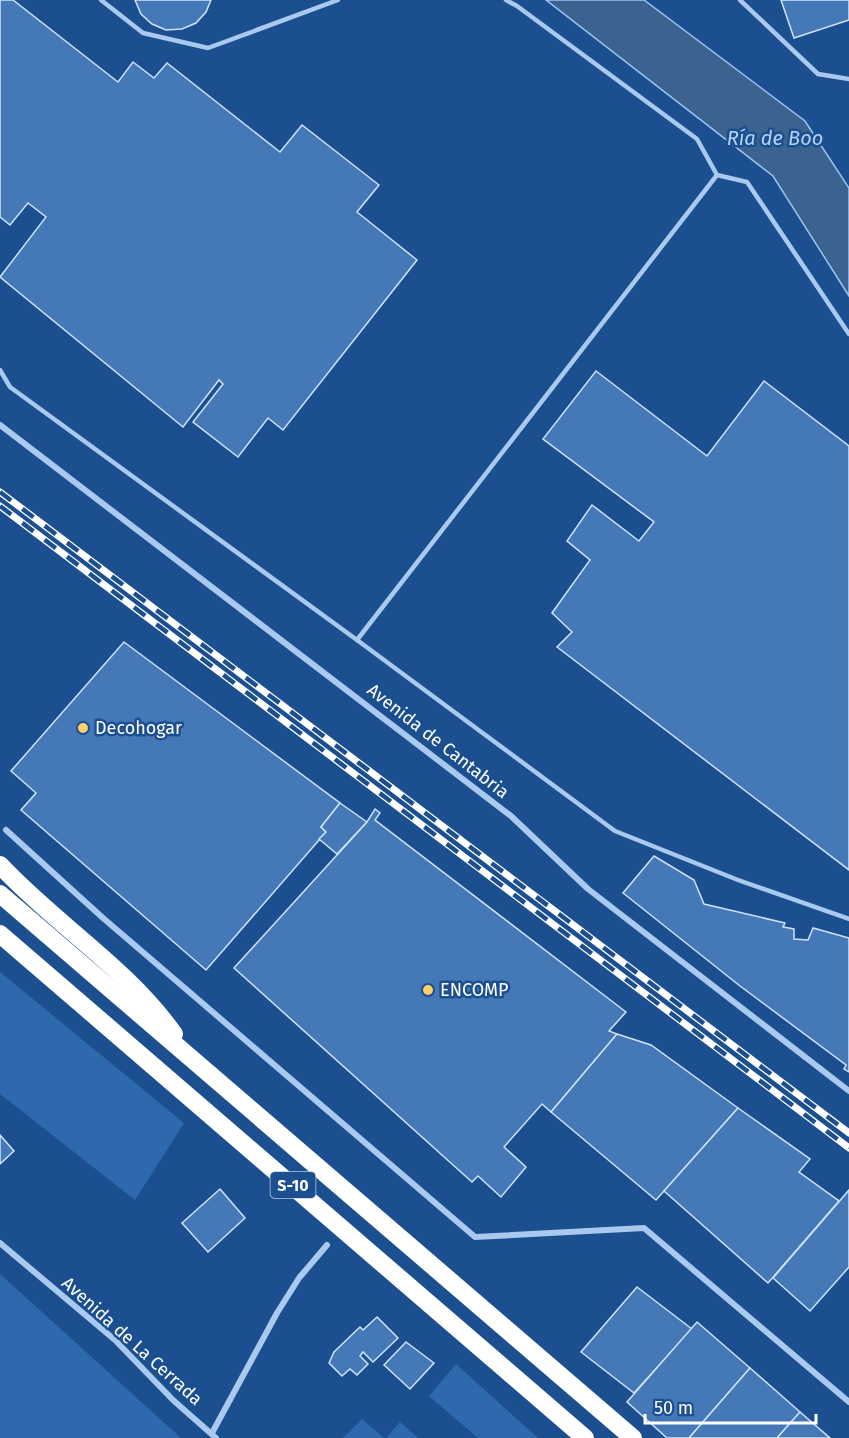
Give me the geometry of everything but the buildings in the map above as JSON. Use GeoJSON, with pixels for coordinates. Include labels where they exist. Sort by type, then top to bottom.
{"type":"FeatureCollection","features":[{"type":"Feature","properties":{"kind":"highway"},"geometry":{"type":"LineString","coordinates":[[0,865],[127,978],[156,1010],[192,1060]]}},
{"type":"Feature","properties":{"kind":"highway","name":"S-10"},"geometry":{"type":"LineString","coordinates":[[0,894],[633,1438]]}},
{"type":"Feature","properties":{"kind":"highway","name":"S-10"},"geometry":{"type":"LineString","coordinates":[[0,934],[585,1438]]}},
{"type":"Feature","properties":{"kind":"street","name":"Avenida de Cantabria"},"geometry":{"type":"LineString","coordinates":[[0,425],[511,816],[595,894],[849,1091]]}},
{"type":"Feature","properties":{"kind":"street"},"geometry":{"type":"LineString","coordinates":[[6,830],[103,918],[475,1237],[644,1228],[849,1402]]}},
{"type":"Feature","properties":{"kind":"street","name":"Avenida de La Cerrada"},"geometry":{"type":"LineString","coordinates":[[0,1243],[115,1340],[173,1400],[214,1436]]}},
{"type":"Feature","properties":{"kind":"street"},"geometry":{"type":"LineString","coordinates":[[214,1436],[277,1313],[299,1278],[327,1245]]}},
{"type":"Feature","properties":{"kind":"lane"},"geometry":{"type":"LineString","coordinates":[[101,0],[143,33],[208,48],[338,0]]}},
{"type":"Feature","properties":{"kind":"lane"},"geometry":{"type":"LineString","coordinates":[[506,0],[518,6],[697,139],[717,174],[747,182],[849,334]]}},
{"type":"Feature","properties":{"kind":"lane"},"geometry":{"type":"LineString","coordinates":[[740,0],[818,74],[849,79]]}},
{"type":"Feature","properties":{"kind":"lane"},"geometry":{"type":"LineString","coordinates":[[357,640],[717,174]]}},
{"type":"Feature","properties":{"kind":"lane"},"geometry":{"type":"LineString","coordinates":[[0,369],[10,387],[615,831],[738,880],[849,919]]}},
{"type":"Feature","properties":{"kind":"lane"},"geometry":{"type":"LineString","coordinates":[[0,825],[6,830]]}},
{"type":"Feature","properties":{"kind":"shaded area"},"geometry":{"type":"Polygon","coordinates":[[[0,972],[184,1123],[135,1200],[0,1094],[0,972]]]}},
{"type":"Feature","properties":{"kind":"shaded area"},"geometry":{"type":"Polygon","coordinates":[[[0,1274],[181,1438],[0,1438],[0,1274]]]}},
{"type":"Feature","properties":{"kind":"shaded area"},"geometry":{"type":"Polygon","coordinates":[[[456,1364],[538,1438],[478,1438],[429,1396],[456,1364]]]}},
{"type":"Feature","properties":{"kind":"shaded area"},"geometry":{"type":"Polygon","coordinates":[[[362,1419],[384,1438],[343,1438],[362,1419]]]}},
{"type":"Feature","properties":{"kind":"shaded area"},"geometry":{"type":"Polygon","coordinates":[[[400,1422],[418,1438],[386,1438],[400,1422]]]}},
{"type":"Feature","properties":{"kind":"water","name":"Ría de Boo"},"geometry":{"type":"Polygon","coordinates":[[[546,0],[644,0],[805,121],[849,188],[849,296],[773,176],[546,0]]]}},
{"type":"Feature","properties":{"kind":"railway"},"geometry":{"type":"LineString","coordinates":[[0,492],[849,1133]]}},
{"type":"Feature","properties":{"kind":"railway"},"geometry":{"type":"LineString","coordinates":[[0,506],[849,1148]]}},
{"type":"Feature","properties":{"kind":"place","name":"Decohogar"},"geometry":{"type":"Point","coordinates":[83,728]}},
{"type":"Feature","properties":{"kind":"place","name":"ENCOMP"},"geometry":{"type":"Point","coordinates":[428,990]}}]}
